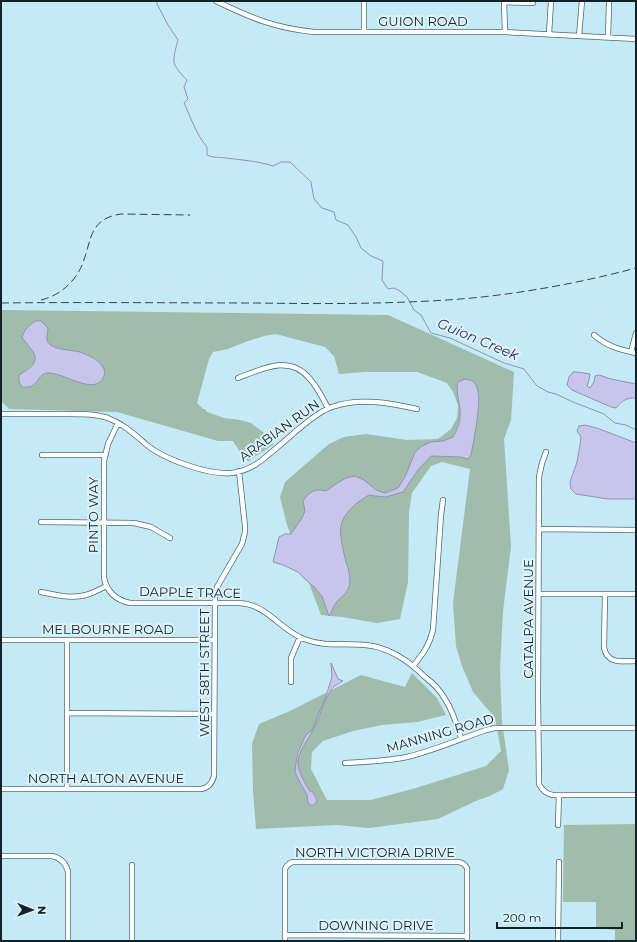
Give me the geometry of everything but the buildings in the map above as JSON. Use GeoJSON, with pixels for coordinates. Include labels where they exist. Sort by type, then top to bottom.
{"type":"FeatureCollection","features":[{"type":"Feature","properties":{"kind":"street","name":"GUION ROAD"},"geometry":{"type":"LineString","coordinates":[[216,1],[256,20],[287,28],[314,32],[505,32],[636,39]]}},
{"type":"Feature","properties":{"kind":"street"},"geometry":{"type":"LineString","coordinates":[[364,1],[364,32]]}},
{"type":"Feature","properties":{"kind":"street"},"geometry":{"type":"LineString","coordinates":[[549,34],[551,1]]}},
{"type":"Feature","properties":{"kind":"street"},"geometry":{"type":"LineString","coordinates":[[579,36],[582,1]]}},
{"type":"Feature","properties":{"kind":"street"},"geometry":{"type":"LineString","coordinates":[[505,32],[504,2],[533,3]]}},
{"type":"Feature","properties":{"kind":"street"},"geometry":{"type":"LineString","coordinates":[[608,38],[610,4]]}},
{"type":"Feature","properties":{"kind":"street"},"geometry":{"type":"LineString","coordinates":[[594,335],[601,341],[618,349],[633,353],[636,332]]}},
{"type":"Feature","properties":{"kind":"street"},"geometry":{"type":"LineString","coordinates":[[238,378],[275,366],[286,365],[294,367],[304,372],[310,379],[328,408]]}},
{"type":"Feature","properties":{"kind":"street","name":"ARABIAN RUN"},"geometry":{"type":"LineString","coordinates":[[1,414],[90,414],[101,416],[118,422],[149,446],[174,461],[217,473],[227,473],[247,469],[257,463],[311,418],[328,408],[349,402],[363,402],[389,404],[417,409]]}},
{"type":"Feature","properties":{"kind":"street","name":"PINTO WAY"},"geometry":{"type":"LineString","coordinates":[[107,586],[104,578],[104,466],[108,443],[118,422]]}},
{"type":"Feature","properties":{"kind":"street","name":"CATALPA AVENUE"},"geometry":{"type":"LineString","coordinates":[[546,452],[539,477],[539,781],[540,787],[547,793],[550,795],[559,795]]}},
{"type":"Feature","properties":{"kind":"street"},"geometry":{"type":"LineString","coordinates":[[42,455],[105,455]]}},
{"type":"Feature","properties":{"kind":"street","name":"WEST 58TH STREET"},"geometry":{"type":"LineString","coordinates":[[210,785],[214,776],[215,594],[242,544],[245,532],[239,471]]}},
{"type":"Feature","properties":{"kind":"street"},"geometry":{"type":"LineString","coordinates":[[413,666],[427,647],[433,630],[443,500]]}},
{"type":"Feature","properties":{"kind":"street"},"geometry":{"type":"LineString","coordinates":[[41,522],[129,522],[152,528],[170,538]]}},
{"type":"Feature","properties":{"kind":"street"},"geometry":{"type":"LineString","coordinates":[[539,529],[636,530]]}},
{"type":"Feature","properties":{"kind":"street"},"geometry":{"type":"LineString","coordinates":[[41,592],[67,597],[79,596],[90,594],[107,586]]}},
{"type":"Feature","properties":{"kind":"street","name":"DAPPLE TRACE"},"geometry":{"type":"LineString","coordinates":[[107,586],[111,593],[117,598],[129,602],[241,603],[256,607],[267,613],[300,637],[321,644],[362,645],[390,651],[413,666],[434,684],[444,696],[452,712],[461,738]]}},
{"type":"Feature","properties":{"kind":"street"},"geometry":{"type":"LineString","coordinates":[[539,594],[636,594]]}},
{"type":"Feature","properties":{"kind":"street"},"geometry":{"type":"LineString","coordinates":[[605,594],[604,648],[606,653],[615,661],[636,661]]}},
{"type":"Feature","properties":{"kind":"street"},"geometry":{"type":"LineString","coordinates":[[291,682],[291,658],[300,637]]}},
{"type":"Feature","properties":{"kind":"street","name":"MELBOURNE ROAD"},"geometry":{"type":"LineString","coordinates":[[1,640],[214,640]]}},
{"type":"Feature","properties":{"kind":"street"},"geometry":{"type":"LineString","coordinates":[[66,789],[67,640]]}},
{"type":"Feature","properties":{"kind":"street"},"geometry":{"type":"LineString","coordinates":[[67,713],[214,714]]}},
{"type":"Feature","properties":{"kind":"street","name":"MANNING ROAD"},"geometry":{"type":"LineString","coordinates":[[346,763],[381,761],[408,757],[492,728],[636,728]]}},
{"type":"Feature","properties":{"kind":"street","name":"NORTH ALTON AVENUE"},"geometry":{"type":"LineString","coordinates":[[1,789],[201,789],[210,785]]}},
{"type":"Feature","properties":{"kind":"street"},"geometry":{"type":"LineString","coordinates":[[558,825],[559,795],[636,795]]}},
{"type":"Feature","properties":{"kind":"street"},"geometry":{"type":"LineString","coordinates":[[1,856],[52,856],[59,858],[64,862],[68,872],[68,941]]}},
{"type":"Feature","properties":{"kind":"street","name":"NORTH VICTORIA DRIVE"},"geometry":{"type":"LineString","coordinates":[[285,935],[285,869],[287,865],[292,862],[460,862],[464,863],[467,868],[467,939]]}},
{"type":"Feature","properties":{"kind":"street"},"geometry":{"type":"LineString","coordinates":[[558,941],[559,862]]}},
{"type":"Feature","properties":{"kind":"street"},"geometry":{"type":"LineString","coordinates":[[132,865],[132,941]]}},
{"type":"Feature","properties":{"kind":"street"},"geometry":{"type":"LineString","coordinates":[[285,935],[285,941]]}},
{"type":"Feature","properties":{"kind":"street","name":"DOWNING DRIVE"},"geometry":{"type":"LineString","coordinates":[[285,935],[467,939]]}},
{"type":"Feature","properties":{"kind":"green space"},"geometry":{"type":"Polygon","coordinates":[[[2,310],[388,315],[514,372],[511,420],[504,439],[511,546],[503,611],[500,670],[502,722],[509,770],[503,789],[438,819],[369,828],[336,825],[256,829],[252,744],[259,724],[290,711],[361,675],[405,687],[412,673],[437,698],[446,715],[417,722],[382,725],[353,731],[323,741],[312,752],[311,769],[327,800],[371,800],[416,788],[486,766],[501,751],[495,718],[473,692],[462,666],[456,646],[453,603],[470,469],[442,462],[431,466],[412,493],[409,512],[408,582],[400,619],[377,623],[321,615],[287,525],[280,497],[285,482],[329,444],[344,437],[366,434],[407,440],[438,439],[451,429],[457,418],[458,405],[453,392],[447,383],[417,372],[364,372],[339,374],[334,356],[325,347],[276,334],[264,336],[228,349],[213,352],[209,359],[197,403],[207,412],[224,418],[251,423],[272,439],[273,445],[248,461],[233,441],[218,441],[117,412],[9,409],[2,402],[2,310]]]}},
{"type":"Feature","properties":{"kind":"green space"},"geometry":{"type":"Polygon","coordinates":[[[636,824],[636,941],[615,941],[615,930],[596,928],[596,902],[563,902],[564,825],[636,824]]]}},
{"type":"Feature","properties":{"kind":"water"},"geometry":{"type":"Polygon","coordinates":[[[36,321],[41,321],[48,328],[47,340],[52,346],[80,352],[96,360],[103,367],[105,372],[100,382],[94,385],[86,384],[53,373],[47,373],[43,374],[32,386],[22,387],[19,382],[19,375],[33,365],[35,358],[34,354],[22,337],[24,332],[31,324],[36,321]]]}},
{"type":"Feature","properties":{"kind":"water"},"geometry":{"type":"Polygon","coordinates":[[[573,372],[590,374],[587,386],[590,388],[594,382],[595,376],[599,375],[636,384],[636,398],[625,400],[616,408],[611,407],[572,390],[567,385],[569,377],[573,372]]]}},
{"type":"Feature","properties":{"kind":"water"},"geometry":{"type":"Polygon","coordinates":[[[465,379],[471,380],[475,383],[479,399],[471,455],[467,459],[461,457],[431,456],[418,470],[403,492],[386,497],[369,495],[348,512],[342,521],[341,534],[350,583],[347,591],[337,601],[329,616],[322,596],[314,587],[298,572],[273,562],[279,537],[285,534],[291,534],[305,511],[303,501],[315,490],[326,491],[346,478],[355,476],[364,480],[376,490],[385,493],[398,488],[405,477],[415,452],[422,446],[431,442],[443,441],[453,437],[460,418],[460,407],[457,391],[458,382],[465,379]]]}},
{"type":"Feature","properties":{"kind":"water"},"geometry":{"type":"Polygon","coordinates":[[[585,425],[636,443],[636,499],[608,499],[576,494],[571,489],[570,482],[577,462],[581,437],[577,431],[579,426],[585,425]]]}},
{"type":"Feature","properties":{"kind":"water"},"geometry":{"type":"Polygon","coordinates":[[[331,663],[338,679],[343,681],[333,687],[328,695],[315,725],[302,748],[298,760],[302,777],[310,791],[313,792],[317,801],[312,806],[308,803],[307,795],[295,772],[296,763],[298,752],[306,735],[311,731],[315,724],[325,699],[332,677],[331,663]]]}},
{"type":"Feature","properties":{"kind":"waterway","name":"Guion Creek"},"geometry":{"type":"LineString","coordinates":[[157,1],[157,4],[168,25],[178,40],[174,62],[177,69],[187,80],[184,87],[188,99],[184,103],[197,131],[207,147],[207,155],[273,166],[281,162],[290,162],[311,182],[314,199],[322,208],[334,212],[336,220],[348,225],[361,248],[371,256],[383,261],[382,280],[388,289],[394,288],[407,297],[414,310],[421,315],[431,333],[450,338],[504,363],[524,369],[537,386],[548,392],[604,414],[615,423],[626,425],[636,430]]}},
{"type":"Feature","properties":{"kind":"railway"},"geometry":{"type":"LineString","coordinates":[[41,300],[60,292],[75,277],[82,265],[93,232],[102,221],[121,214],[190,215]]}},
{"type":"Feature","properties":{"kind":"railway"},"geometry":{"type":"LineString","coordinates":[[1,303],[329,304],[423,301],[494,296],[566,284],[636,268]]}}]}
